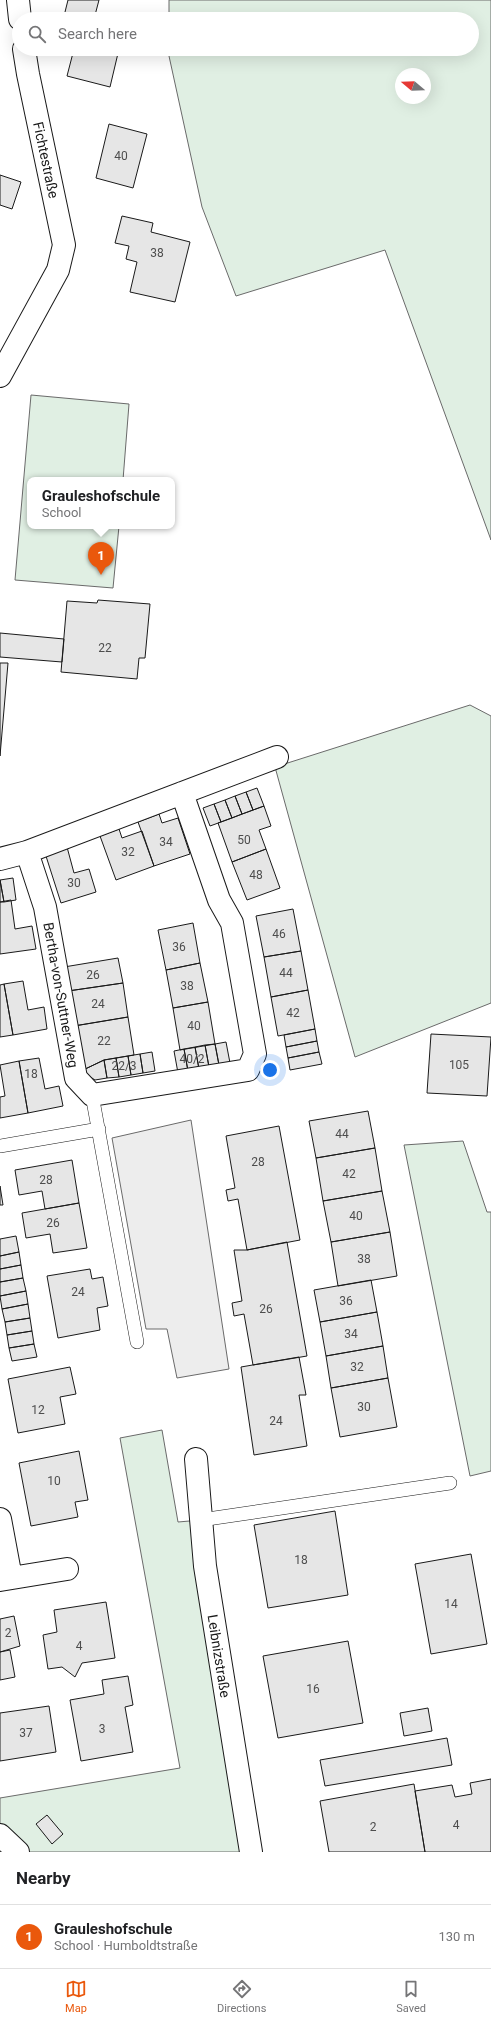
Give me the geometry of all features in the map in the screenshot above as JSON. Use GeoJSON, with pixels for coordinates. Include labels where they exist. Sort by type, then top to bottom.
{"type":"FeatureCollection","features":[{"type":"Feature","properties":{"kind":"street"},"geometry":{"type":"LineString","coordinates":[[18,0],[19,12]]}},
{"type":"Feature","properties":{"kind":"street","name":"Fichtestraße"},"geometry":{"type":"LineString","coordinates":[[0,376],[58,270],[64,245],[25,56]]}},
{"type":"Feature","properties":{"kind":"street"},"geometry":{"type":"LineString","coordinates":[[0,859],[27,852],[277,757]]}},
{"type":"Feature","properties":{"kind":"street"},"geometry":{"type":"LineString","coordinates":[[92,1095],[248,1070],[255,1054],[232,922],[219,900],[182,793]]}},
{"type":"Feature","properties":{"kind":"street","name":"Bertha-von-Suttner-Weg"},"geometry":{"type":"LineString","coordinates":[[27,852],[45,907],[76,1078],[92,1095]]}},
{"type":"Feature","properties":{"kind":"street","name":"Leibnizstraße"},"geometry":{"type":"LineString","coordinates":[[196,1459],[205,1566],[251,1852]]}},
{"type":"Feature","properties":{"kind":"street"},"geometry":{"type":"LineString","coordinates":[[0,1519],[5,1579],[68,1569]]}},
{"type":"Feature","properties":{"kind":"street"},"geometry":{"type":"LineString","coordinates":[[0,1835],[18,1852]]}},
{"type":"Feature","properties":{"kind":"lane"},"geometry":{"type":"LineString","coordinates":[[92,1095],[137,1342]]}},
{"type":"Feature","properties":{"kind":"lane"},"geometry":{"type":"LineString","coordinates":[[0,1146],[99,1129]]}},
{"type":"Feature","properties":{"kind":"lane"},"geometry":{"type":"LineString","coordinates":[[201,1520],[450,1483]]}},
{"type":"Feature","properties":{"kind":"green space"},"geometry":{"type":"Polygon","coordinates":[[[169,0],[491,0],[491,540],[385,250],[236,296],[202,207],[169,56],[479,56],[479,12],[169,12],[169,0]]]}},
{"type":"Feature","properties":{"kind":"green space"},"geometry":{"type":"Polygon","coordinates":[[[31,395],[129,404],[123,477],[27,477],[27,529],[119,529],[113,588],[15,580],[31,395]]]}},
{"type":"Feature","properties":{"kind":"green space"},"geometry":{"type":"Polygon","coordinates":[[[470,705],[491,716],[491,1003],[355,1057],[275,767],[470,705]]]}},
{"type":"Feature","properties":{"kind":"green space"},"geometry":{"type":"Polygon","coordinates":[[[463,1141],[487,1212],[491,1212],[491,1471],[470,1476],[404,1145],[463,1141]]]}},
{"type":"Feature","properties":{"kind":"green space"},"geometry":{"type":"Polygon","coordinates":[[[162,1430],[178,1522],[201,1520],[251,1852],[19,1852],[0,1835],[0,1798],[180,1768],[120,1438],[162,1430]]]}},
{"type":"Feature","properties":{"kind":"shaded area"},"geometry":{"type":"Polygon","coordinates":[[[191,1120],[229,1369],[177,1378],[167,1329],[146,1329],[112,1138],[191,1120]]]}},
{"type":"Feature","properties":{"kind":"building"},"geometry":{"type":"Polygon","coordinates":[[[68,0],[99,0],[96,12],[65,12],[68,0]]]}},
{"type":"Feature","properties":{"kind":"building"},"geometry":{"type":"Polygon","coordinates":[[[72,56],[117,56],[110,87],[67,76],[72,56]]]}},
{"type":"Feature","properties":{"kind":"building"},"geometry":{"type":"Polygon","coordinates":[[[109,124],[147,134],[133,188],[96,178],[109,124]]]}},
{"type":"Feature","properties":{"kind":"building"},"geometry":{"type":"Polygon","coordinates":[[[0,175],[21,182],[12,209],[0,205],[0,175]]]}},
{"type":"Feature","properties":{"kind":"building"},"geometry":{"type":"Polygon","coordinates":[[[122,216],[153,223],[151,232],[190,242],[175,302],[130,292],[137,262],[126,259],[129,246],[115,243],[122,216]]]}},
{"type":"Feature","properties":{"kind":"building"},"geometry":{"type":"Polygon","coordinates":[[[98,600],[150,604],[145,658],[139,658],[137,679],[61,672],[67,601],[97,603],[98,600]]]}},
{"type":"Feature","properties":{"kind":"building"},"geometry":{"type":"Polygon","coordinates":[[[0,633],[64,639],[62,662],[0,657],[0,633]]]}},
{"type":"Feature","properties":{"kind":"building"},"geometry":{"type":"Polygon","coordinates":[[[0,663],[8,663],[0,756],[0,663]]]}},
{"type":"Feature","properties":{"kind":"building"},"geometry":{"type":"Polygon","coordinates":[[[257,788],[264,806],[253,810],[246,792],[257,788]]]}},
{"type":"Feature","properties":{"kind":"building"},"geometry":{"type":"Polygon","coordinates":[[[246,792],[253,810],[242,814],[235,796],[246,792]]]}},
{"type":"Feature","properties":{"kind":"building"},"geometry":{"type":"Polygon","coordinates":[[[235,796],[242,814],[232,818],[225,800],[235,796]]]}},
{"type":"Feature","properties":{"kind":"building"},"geometry":{"type":"Polygon","coordinates":[[[225,800],[232,818],[221,822],[214,804],[225,800]]]}},
{"type":"Feature","properties":{"kind":"building"},"geometry":{"type":"Polygon","coordinates":[[[214,804],[221,822],[210,826],[203,808],[214,804]]]}},
{"type":"Feature","properties":{"kind":"building"},"geometry":{"type":"Polygon","coordinates":[[[264,806],[271,826],[259,830],[266,849],[232,862],[218,823],[264,806]]]}},
{"type":"Feature","properties":{"kind":"building"},"geometry":{"type":"Polygon","coordinates":[[[159,814],[162,823],[178,818],[190,854],[154,866],[138,822],[159,814]]]}},
{"type":"Feature","properties":{"kind":"building"},"geometry":{"type":"Polygon","coordinates":[[[119,829],[122,838],[142,831],[154,866],[116,880],[100,836],[119,829]]]}},
{"type":"Feature","properties":{"kind":"building"},"geometry":{"type":"Polygon","coordinates":[[[67,847],[74,873],[89,869],[96,892],[61,903],[45,853],[67,847]]]}},
{"type":"Feature","properties":{"kind":"building"},"geometry":{"type":"Polygon","coordinates":[[[266,849],[280,888],[247,900],[232,862],[266,849]]]}},
{"type":"Feature","properties":{"kind":"building"},"geometry":{"type":"Polygon","coordinates":[[[13,878],[16,900],[4,902],[0,880],[13,878]]]}},
{"type":"Feature","properties":{"kind":"building"},"geometry":{"type":"Polygon","coordinates":[[[0,880],[4,902],[0,902],[0,880]]]}},
{"type":"Feature","properties":{"kind":"building"},"geometry":{"type":"Polygon","coordinates":[[[11,900],[15,929],[32,926],[36,949],[0,954],[0,902],[11,900]]]}},
{"type":"Feature","properties":{"kind":"building"},"geometry":{"type":"Polygon","coordinates":[[[293,909],[301,951],[264,957],[256,916],[293,909]]]}},
{"type":"Feature","properties":{"kind":"building"},"geometry":{"type":"Polygon","coordinates":[[[193,923],[200,963],[166,970],[158,930],[193,923]]]}},
{"type":"Feature","properties":{"kind":"building"},"geometry":{"type":"Polygon","coordinates":[[[301,951],[308,990],[271,997],[264,957],[301,951]]]}},
{"type":"Feature","properties":{"kind":"building"},"geometry":{"type":"Polygon","coordinates":[[[118,958],[123,983],[68,991],[64,967],[118,958]]]}},
{"type":"Feature","properties":{"kind":"building"},"geometry":{"type":"Polygon","coordinates":[[[200,963],[208,1002],[173,1008],[166,970],[200,963]]]}},
{"type":"Feature","properties":{"kind":"building"},"geometry":{"type":"Polygon","coordinates":[[[23,981],[28,1010],[44,1007],[47,1029],[13,1035],[4,984],[23,981]]]}},
{"type":"Feature","properties":{"kind":"building"},"geometry":{"type":"Polygon","coordinates":[[[123,983],[128,1017],[74,1026],[68,991],[123,983]]]}},
{"type":"Feature","properties":{"kind":"building"},"geometry":{"type":"Polygon","coordinates":[[[4,984],[13,1035],[0,1037],[0,985],[4,984]]]}},
{"type":"Feature","properties":{"kind":"building"},"geometry":{"type":"Polygon","coordinates":[[[308,990],[315,1029],[278,1036],[271,997],[308,990]]]}},
{"type":"Feature","properties":{"kind":"building"},"geometry":{"type":"Polygon","coordinates":[[[208,1002],[215,1044],[180,1050],[173,1008],[208,1002]]]}},
{"type":"Feature","properties":{"kind":"building"},"geometry":{"type":"Polygon","coordinates":[[[128,1017],[134,1055],[104,1060],[81,1071],[74,1026],[128,1017]]]}},
{"type":"Feature","properties":{"kind":"building"},"geometry":{"type":"Polygon","coordinates":[[[315,1029],[317,1041],[286,1047],[284,1035],[315,1029]]]}},
{"type":"Feature","properties":{"kind":"building"},"geometry":{"type":"Polygon","coordinates":[[[431,1034],[491,1037],[487,1096],[427,1093],[431,1034]]]}},
{"type":"Feature","properties":{"kind":"building"},"geometry":{"type":"Polygon","coordinates":[[[317,1041],[319,1052],[288,1058],[286,1047],[317,1041]]]}},
{"type":"Feature","properties":{"kind":"building"},"geometry":{"type":"Polygon","coordinates":[[[226,1042],[230,1063],[219,1065],[215,1044],[226,1042]]]}},
{"type":"Feature","properties":{"kind":"building"},"geometry":{"type":"Polygon","coordinates":[[[215,1044],[219,1065],[209,1067],[205,1045],[215,1044]]]}},
{"type":"Feature","properties":{"kind":"building"},"geometry":{"type":"Polygon","coordinates":[[[205,1045],[209,1067],[199,1069],[195,1047],[205,1045]]]}},
{"type":"Feature","properties":{"kind":"building"},"geometry":{"type":"Polygon","coordinates":[[[195,1047],[199,1069],[188,1071],[184,1049],[195,1047]]]}},
{"type":"Feature","properties":{"kind":"building"},"geometry":{"type":"Polygon","coordinates":[[[184,1049],[188,1071],[178,1073],[174,1051],[184,1049]]]}},
{"type":"Feature","properties":{"kind":"building"},"geometry":{"type":"Polygon","coordinates":[[[152,1052],[155,1071],[143,1073],[140,1054],[152,1052]]]}},
{"type":"Feature","properties":{"kind":"building"},"geometry":{"type":"Polygon","coordinates":[[[319,1052],[322,1064],[290,1070],[288,1058],[319,1052]]]}},
{"type":"Feature","properties":{"kind":"building"},"geometry":{"type":"Polygon","coordinates":[[[140,1054],[143,1073],[131,1075],[128,1056],[140,1054]]]}},
{"type":"Feature","properties":{"kind":"building"},"geometry":{"type":"Polygon","coordinates":[[[128,1056],[131,1075],[119,1077],[116,1058],[128,1056]]]}},
{"type":"Feature","properties":{"kind":"building"},"geometry":{"type":"Polygon","coordinates":[[[39,1058],[45,1089],[59,1086],[63,1106],[28,1113],[19,1061],[39,1058]]]}},
{"type":"Feature","properties":{"kind":"building"},"geometry":{"type":"Polygon","coordinates":[[[116,1058],[119,1077],[107,1078],[104,1060],[116,1058]]]}},
{"type":"Feature","properties":{"kind":"building"},"geometry":{"type":"Polygon","coordinates":[[[104,1060],[107,1078],[95,1080],[81,1071],[104,1060]]]}},
{"type":"Feature","properties":{"kind":"building"},"geometry":{"type":"Polygon","coordinates":[[[19,1061],[28,1113],[0,1118],[0,1097],[5,1096],[0,1065],[19,1061]]]}},
{"type":"Feature","properties":{"kind":"building"},"geometry":{"type":"Polygon","coordinates":[[[368,1111],[375,1148],[316,1158],[309,1121],[368,1111]]]}},
{"type":"Feature","properties":{"kind":"building"},"geometry":{"type":"Polygon","coordinates":[[[279,1126],[300,1240],[247,1250],[238,1199],[228,1201],[226,1190],[235,1188],[226,1136],[279,1126]]]}},
{"type":"Feature","properties":{"kind":"building"},"geometry":{"type":"Polygon","coordinates":[[[375,1148],[382,1191],[323,1201],[316,1158],[375,1148]]]}},
{"type":"Feature","properties":{"kind":"building"},"geometry":{"type":"Polygon","coordinates":[[[72,1160],[79,1203],[45,1209],[42,1191],[19,1195],[15,1170],[72,1160]]]}},
{"type":"Feature","properties":{"kind":"building"},"geometry":{"type":"Polygon","coordinates":[[[0,1186],[3,1205],[0,1205],[0,1186]]]}},
{"type":"Feature","properties":{"kind":"building"},"geometry":{"type":"Polygon","coordinates":[[[382,1191],[390,1232],[331,1242],[323,1201],[382,1191]]]}},
{"type":"Feature","properties":{"kind":"building"},"geometry":{"type":"Polygon","coordinates":[[[79,1203],[87,1248],[53,1253],[50,1234],[26,1238],[22,1213],[79,1203]]]}},
{"type":"Feature","properties":{"kind":"building"},"geometry":{"type":"Polygon","coordinates":[[[390,1232],[397,1276],[338,1286],[331,1242],[390,1232]]]}},
{"type":"Feature","properties":{"kind":"building"},"geometry":{"type":"Polygon","coordinates":[[[16,1236],[19,1252],[0,1256],[0,1239],[16,1236]]]}},
{"type":"Feature","properties":{"kind":"building"},"geometry":{"type":"Polygon","coordinates":[[[287,1242],[307,1356],[253,1365],[244,1314],[234,1316],[232,1303],[242,1301],[234,1250],[247,1250],[287,1242]]]}},
{"type":"Feature","properties":{"kind":"building"},"geometry":{"type":"Polygon","coordinates":[[[19,1252],[21,1265],[0,1269],[0,1256],[19,1252]]]}},
{"type":"Feature","properties":{"kind":"building"},"geometry":{"type":"Polygon","coordinates":[[[21,1265],[23,1278],[0,1282],[0,1269],[21,1265]]]}},
{"type":"Feature","properties":{"kind":"building"},"geometry":{"type":"Polygon","coordinates":[[[90,1269],[92,1279],[103,1277],[108,1306],[97,1308],[100,1330],[58,1338],[47,1276],[90,1269]]]}},
{"type":"Feature","properties":{"kind":"building"},"geometry":{"type":"Polygon","coordinates":[[[23,1278],[26,1291],[0,1296],[0,1282],[23,1278]]]}},
{"type":"Feature","properties":{"kind":"building"},"geometry":{"type":"Polygon","coordinates":[[[371,1280],[377,1312],[320,1322],[314,1290],[371,1280]]]}},
{"type":"Feature","properties":{"kind":"building"},"geometry":{"type":"Polygon","coordinates":[[[26,1291],[28,1304],[2,1309],[0,1296],[26,1291]]]}},
{"type":"Feature","properties":{"kind":"building"},"geometry":{"type":"Polygon","coordinates":[[[28,1304],[30,1318],[5,1322],[2,1309],[28,1304]]]}},
{"type":"Feature","properties":{"kind":"building"},"geometry":{"type":"Polygon","coordinates":[[[377,1312],[383,1346],[326,1356],[320,1322],[377,1312]]]}},
{"type":"Feature","properties":{"kind":"building"},"geometry":{"type":"Polygon","coordinates":[[[30,1318],[32,1331],[7,1335],[5,1322],[30,1318]]]}},
{"type":"Feature","properties":{"kind":"building"},"geometry":{"type":"Polygon","coordinates":[[[32,1331],[34,1344],[9,1348],[7,1335],[32,1331]]]}},
{"type":"Feature","properties":{"kind":"building"},"geometry":{"type":"Polygon","coordinates":[[[34,1344],[37,1357],[12,1361],[9,1348],[34,1344]]]}},
{"type":"Feature","properties":{"kind":"building"},"geometry":{"type":"Polygon","coordinates":[[[383,1346],[388,1378],[331,1388],[326,1356],[383,1346]]]}},
{"type":"Feature","properties":{"kind":"building"},"geometry":{"type":"Polygon","coordinates":[[[299,1357],[306,1395],[299,1395],[307,1446],[254,1455],[241,1367],[299,1357]]]}},
{"type":"Feature","properties":{"kind":"building"},"geometry":{"type":"Polygon","coordinates":[[[70,1367],[76,1394],[60,1397],[65,1424],[18,1433],[8,1379],[70,1367]]]}},
{"type":"Feature","properties":{"kind":"building"},"geometry":{"type":"Polygon","coordinates":[[[388,1378],[397,1427],[340,1437],[331,1388],[388,1378]]]}},
{"type":"Feature","properties":{"kind":"building"},"geometry":{"type":"Polygon","coordinates":[[[79,1451],[88,1500],[75,1502],[78,1517],[31,1526],[19,1463],[79,1451]]]}},
{"type":"Feature","properties":{"kind":"building"},"geometry":{"type":"Polygon","coordinates":[[[335,1511],[348,1595],[268,1608],[254,1525],[335,1511]]]}},
{"type":"Feature","properties":{"kind":"building"},"geometry":{"type":"Polygon","coordinates":[[[471,1554],[487,1644],[431,1654],[415,1564],[471,1554]]]}},
{"type":"Feature","properties":{"kind":"building"},"geometry":{"type":"Polygon","coordinates":[[[106,1602],[115,1658],[82,1663],[75,1677],[62,1667],[48,1669],[43,1635],[57,1632],[54,1610],[106,1602]]]}},
{"type":"Feature","properties":{"kind":"building"},"geometry":{"type":"Polygon","coordinates":[[[14,1616],[20,1646],[0,1652],[0,1619],[14,1616]]]}},
{"type":"Feature","properties":{"kind":"building"},"geometry":{"type":"Polygon","coordinates":[[[348,1641],[363,1723],[278,1738],[263,1656],[348,1641]]]}},
{"type":"Feature","properties":{"kind":"building"},"geometry":{"type":"Polygon","coordinates":[[[10,1650],[15,1677],[0,1680],[0,1652],[10,1650]]]}},
{"type":"Feature","properties":{"kind":"building"},"geometry":{"type":"Polygon","coordinates":[[[128,1676],[133,1705],[125,1707],[133,1752],[81,1761],[70,1700],[104,1694],[102,1680],[128,1676]]]}},
{"type":"Feature","properties":{"kind":"building"},"geometry":{"type":"Polygon","coordinates":[[[49,1706],[56,1752],[0,1761],[0,1713],[49,1706]]]}},
{"type":"Feature","properties":{"kind":"building"},"geometry":{"type":"Polygon","coordinates":[[[428,1708],[432,1731],[404,1736],[400,1713],[428,1708]]]}},
{"type":"Feature","properties":{"kind":"building"},"geometry":{"type":"Polygon","coordinates":[[[447,1738],[452,1765],[325,1786],[320,1760],[447,1738]]]}},
{"type":"Feature","properties":{"kind":"building"},"geometry":{"type":"Polygon","coordinates":[[[491,1779],[491,1852],[425,1852],[415,1791],[452,1785],[455,1797],[472,1794],[470,1783],[491,1779]]]}},
{"type":"Feature","properties":{"kind":"building"},"geometry":{"type":"Polygon","coordinates":[[[414,1784],[425,1852],[329,1852],[320,1801],[414,1784]]]}},
{"type":"Feature","properties":{"kind":"building"},"geometry":{"type":"Polygon","coordinates":[[[47,1815],[63,1834],[52,1844],[36,1824],[47,1815]]]}},
{"type":"Feature","properties":{"kind":"place","name":"Grauleshofschule"},"geometry":{"type":"Point","coordinates":[101,575]}}]}
